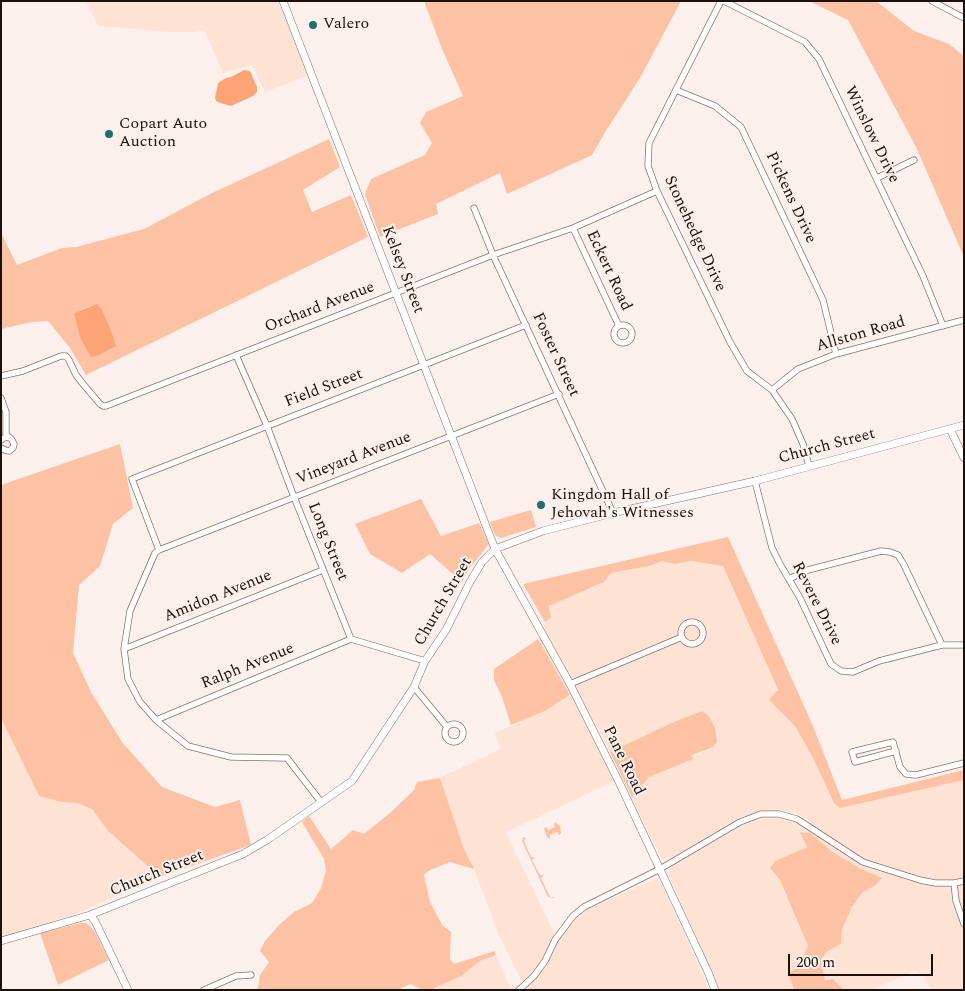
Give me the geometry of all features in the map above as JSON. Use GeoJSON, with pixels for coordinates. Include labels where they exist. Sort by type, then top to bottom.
{"type":"FeatureCollection","features":[{"type":"Feature","properties":{"kind":"street","name":"Kelsey Street"},"geometry":{"type":"LineString","coordinates":[[283,1],[495,549]]}},
{"type":"Feature","properties":{"kind":"street","name":"Stonehedge Drive"},"geometry":{"type":"LineString","coordinates":[[722,1],[649,143],[648,166],[657,191],[730,342],[747,371],[772,390],[792,419],[803,444],[809,466]]}},
{"type":"Feature","properties":{"kind":"street","name":"Winslow Drive"},"geometry":{"type":"LineString","coordinates":[[722,1],[805,42],[819,59],[923,276],[943,326]]}},
{"type":"Feature","properties":{"kind":"street"},"geometry":{"type":"LineString","coordinates":[[932,1],[964,18]]}},
{"type":"Feature","properties":{"kind":"street","name":"Pickens Drive"},"geometry":{"type":"LineString","coordinates":[[676,90],[715,106],[741,127],[823,300],[836,354]]}},
{"type":"Feature","properties":{"kind":"street"},"geometry":{"type":"LineString","coordinates":[[877,178],[914,160]]}},
{"type":"Feature","properties":{"kind":"street","name":"Orchard Avenue"},"geometry":{"type":"LineString","coordinates":[[1,376],[23,371],[61,356],[68,358],[76,375],[103,406],[493,255],[573,228],[657,191]]}},
{"type":"Feature","properties":{"kind":"street","name":"Foster Street"},"geometry":{"type":"LineString","coordinates":[[474,208],[493,255],[613,513]]}},
{"type":"Feature","properties":{"kind":"street","name":"Eckert Road"},"geometry":{"type":"LineString","coordinates":[[573,228],[619,326]]}},
{"type":"Feature","properties":{"kind":"street","name":"Allston Road"},"geometry":{"type":"LineString","coordinates":[[772,390],[798,369],[836,354],[964,320]]}},
{"type":"Feature","properties":{"kind":"street","name":"Field Street"},"geometry":{"type":"LineString","coordinates":[[159,550],[132,479],[526,324]]}},
{"type":"Feature","properties":{"kind":"street","name":"Long Street"},"geometry":{"type":"LineString","coordinates":[[236,355],[267,426],[351,639]]}},
{"type":"Feature","properties":{"kind":"street","name":"Vineyard Avenue"},"geometry":{"type":"LineString","coordinates":[[159,550],[558,394]]}},
{"type":"Feature","properties":{"kind":"street"},"geometry":{"type":"LineString","coordinates":[[1,398],[6,412],[4,439],[11,438],[14,442],[13,448],[7,451],[1,448]]}},
{"type":"Feature","properties":{"kind":"street","name":"Church Street"},"geometry":{"type":"LineString","coordinates":[[1,941],[90,915],[243,854],[267,840],[352,781],[414,687],[425,661],[446,630],[482,562],[495,549],[543,531],[755,481],[964,425]]}},
{"type":"Feature","properties":{"kind":"street"},"geometry":{"type":"LineString","coordinates":[[950,429],[964,458]]}},
{"type":"Feature","properties":{"kind":"street","name":"Revere Drive"},"geometry":{"type":"LineString","coordinates":[[755,481],[772,548],[800,598],[831,664],[841,671],[853,672],[879,661],[942,645],[964,645]]}},
{"type":"Feature","properties":{"kind":"street","name":"Pane Road"},"geometry":{"type":"LineString","coordinates":[[495,549],[570,684],[660,869],[715,990]]}},
{"type":"Feature","properties":{"kind":"street"},"geometry":{"type":"LineString","coordinates":[[159,550],[155,553],[130,611],[124,649],[128,679],[140,702],[156,720],[188,746],[231,758],[287,758],[321,802]]}},
{"type":"Feature","properties":{"kind":"street"},"geometry":{"type":"LineString","coordinates":[[789,579],[808,570],[880,552],[890,552],[898,555],[942,645]]}},
{"type":"Feature","properties":{"kind":"street","name":"Amidon Avenue"},"geometry":{"type":"LineString","coordinates":[[124,649],[323,570]]}},
{"type":"Feature","properties":{"kind":"street"},"geometry":{"type":"LineString","coordinates":[[570,684],[682,637]]}},
{"type":"Feature","properties":{"kind":"street"},"geometry":{"type":"LineString","coordinates":[[351,639],[425,661]]}},
{"type":"Feature","properties":{"kind":"street","name":"Ralph Avenue"},"geometry":{"type":"LineString","coordinates":[[156,720],[351,639]]}},
{"type":"Feature","properties":{"kind":"street"},"geometry":{"type":"LineString","coordinates":[[414,687],[447,727]]}},
{"type":"Feature","properties":{"kind":"street"},"geometry":{"type":"LineString","coordinates":[[896,752],[855,762],[852,752],[893,742],[896,752],[900,767],[906,774],[916,775],[964,763]]}},
{"type":"Feature","properties":{"kind":"street"},"geometry":{"type":"LineString","coordinates":[[519,990],[534,976],[545,961],[555,940],[579,911],[598,899],[660,869],[740,822],[761,814],[790,816],[805,822],[863,862],[934,883],[964,881]]}},
{"type":"Feature","properties":{"kind":"street"},"geometry":{"type":"LineString","coordinates":[[954,883],[956,901],[964,924]]}},
{"type":"Feature","properties":{"kind":"street"},"geometry":{"type":"LineString","coordinates":[[90,915],[95,921],[128,990]]}},
{"type":"Feature","properties":{"kind":"street"},"geometry":{"type":"LineString","coordinates":[[204,990],[236,976],[251,975]]}},
{"type":"Feature","properties":{"kind":"shaded area"},"geometry":{"type":"Polygon","coordinates":[[[86,1],[278,1],[308,75],[265,92],[252,65],[223,73],[204,30],[169,32],[98,26],[86,1]]]}},
{"type":"Feature","properties":{"kind":"shaded area"},"geometry":{"type":"Polygon","coordinates":[[[424,1],[681,1],[640,78],[592,155],[507,194],[500,173],[436,204],[438,214],[380,237],[365,194],[371,179],[425,155],[432,143],[420,123],[426,112],[463,96],[442,49],[424,1]]]}},
{"type":"Feature","properties":{"kind":"shaded area"},"geometry":{"type":"Polygon","coordinates":[[[809,1],[876,1],[914,31],[949,44],[964,56],[964,257],[916,147],[848,20],[809,1]]]}},
{"type":"Feature","properties":{"kind":"shaded area"},"geometry":{"type":"Polygon","coordinates":[[[244,70],[250,71],[257,87],[257,92],[253,96],[231,106],[217,102],[215,98],[218,83],[244,70]]]}},
{"type":"Feature","properties":{"kind":"shaded area"},"geometry":{"type":"Polygon","coordinates":[[[329,139],[340,167],[303,190],[312,212],[351,195],[368,237],[86,375],[70,348],[48,321],[32,322],[1,329],[1,233],[17,265],[62,248],[76,247],[144,229],[210,194],[329,139]],[[93,305],[74,313],[116,346],[102,309],[98,305],[93,305]]]}},
{"type":"Feature","properties":{"kind":"shaded area"},"geometry":{"type":"Polygon","coordinates":[[[97,304],[102,309],[116,346],[92,357],[80,337],[74,313],[97,304]]]}},
{"type":"Feature","properties":{"kind":"shaded area"},"geometry":{"type":"Polygon","coordinates":[[[120,444],[133,508],[113,524],[100,566],[79,585],[73,653],[91,692],[122,742],[162,787],[215,807],[240,800],[251,845],[160,877],[108,831],[92,809],[77,803],[61,802],[39,796],[1,718],[1,485],[120,444]]]}},
{"type":"Feature","properties":{"kind":"shaded area"},"geometry":{"type":"Polygon","coordinates":[[[421,499],[441,536],[479,523],[489,544],[469,569],[462,582],[430,554],[402,573],[370,554],[355,524],[421,499]]]}},
{"type":"Feature","properties":{"kind":"shaded area"},"geometry":{"type":"Polygon","coordinates":[[[531,510],[536,527],[501,538],[495,535],[490,522],[531,510]]]}},
{"type":"Feature","properties":{"kind":"shaded area"},"geometry":{"type":"Polygon","coordinates":[[[728,537],[813,726],[842,800],[964,770],[964,780],[840,808],[834,803],[813,758],[795,726],[769,700],[778,690],[723,566],[691,561],[675,564],[662,561],[649,566],[611,573],[604,582],[549,606],[551,617],[545,622],[523,584],[728,537]]]}},
{"type":"Feature","properties":{"kind":"shaded area"},"geometry":{"type":"Polygon","coordinates":[[[662,561],[675,564],[691,561],[723,566],[778,691],[769,700],[795,726],[840,808],[964,780],[964,990],[932,990],[924,976],[915,971],[871,990],[844,990],[825,980],[821,959],[828,951],[841,944],[842,929],[852,907],[862,893],[877,885],[881,878],[834,853],[810,833],[801,832],[807,847],[775,861],[770,868],[780,880],[808,946],[802,959],[804,964],[794,989],[797,990],[719,990],[669,876],[670,869],[674,864],[744,825],[759,819],[782,818],[795,822],[810,832],[814,824],[795,812],[763,810],[743,816],[672,858],[663,859],[597,725],[591,731],[615,781],[506,832],[552,929],[562,937],[572,922],[589,909],[655,879],[660,881],[708,990],[430,990],[461,976],[480,961],[496,955],[511,989],[522,982],[498,933],[474,869],[464,849],[440,778],[500,749],[495,733],[545,711],[570,696],[538,639],[545,622],[551,617],[549,606],[604,582],[611,573],[649,566],[662,561]]]}},
{"type":"Feature","properties":{"kind":"shaded area"},"geometry":{"type":"Polygon","coordinates":[[[538,639],[570,695],[545,711],[511,725],[501,694],[494,681],[494,669],[538,639]]]}},
{"type":"Feature","properties":{"kind":"shaded area"},"geometry":{"type":"Polygon","coordinates":[[[702,711],[709,716],[715,728],[717,742],[713,747],[691,755],[693,759],[649,777],[632,797],[610,752],[702,711]]]}},
{"type":"Feature","properties":{"kind":"shaded area"},"geometry":{"type":"Polygon","coordinates":[[[1,718],[39,796],[61,802],[77,803],[92,809],[108,831],[160,877],[73,915],[1,936],[1,718]]]}},
{"type":"Feature","properties":{"kind":"shaded area"},"geometry":{"type":"Polygon","coordinates":[[[440,778],[464,849],[474,869],[450,862],[428,871],[424,875],[430,902],[442,925],[451,932],[450,959],[454,964],[495,951],[496,955],[480,961],[461,976],[430,990],[423,990],[410,984],[398,990],[254,990],[258,988],[260,975],[269,962],[260,951],[265,941],[294,912],[312,903],[321,888],[326,871],[324,859],[302,822],[309,816],[331,849],[353,830],[364,834],[414,790],[417,782],[440,778]]]}},
{"type":"Feature","properties":{"kind":"shaded area"},"geometry":{"type":"Polygon","coordinates":[[[555,822],[560,826],[561,833],[559,835],[557,832],[550,835],[550,839],[547,837],[544,829],[546,827],[548,830],[555,827],[555,822]]]}},
{"type":"Feature","properties":{"kind":"shaded area"},"geometry":{"type":"Polygon","coordinates":[[[800,832],[810,833],[834,853],[861,869],[882,878],[876,885],[862,893],[852,907],[842,929],[841,944],[828,951],[821,959],[825,980],[833,979],[844,990],[794,989],[788,973],[804,964],[802,959],[808,946],[780,880],[770,868],[775,861],[807,847],[800,832]]]}},
{"type":"Feature","properties":{"kind":"shaded area"},"geometry":{"type":"Polygon","coordinates":[[[523,837],[526,838],[524,841],[531,857],[535,857],[532,860],[540,875],[544,875],[541,878],[550,897],[554,898],[548,897],[522,841],[523,837]]]}},
{"type":"Feature","properties":{"kind":"shaded area"},"geometry":{"type":"Polygon","coordinates":[[[86,923],[94,930],[109,960],[58,985],[40,933],[86,923]]]}},
{"type":"Feature","properties":{"kind":"place","name":"Valero"},"geometry":{"type":"Point","coordinates":[313,25]}},
{"type":"Feature","properties":{"kind":"place","name":"Copart Auto Auction"},"geometry":{"type":"Point","coordinates":[109,134]}},
{"type":"Feature","properties":{"kind":"place","name":"Kingdom Hall of Jehovah's Witnesses"},"geometry":{"type":"Point","coordinates":[541,505]}}]}
